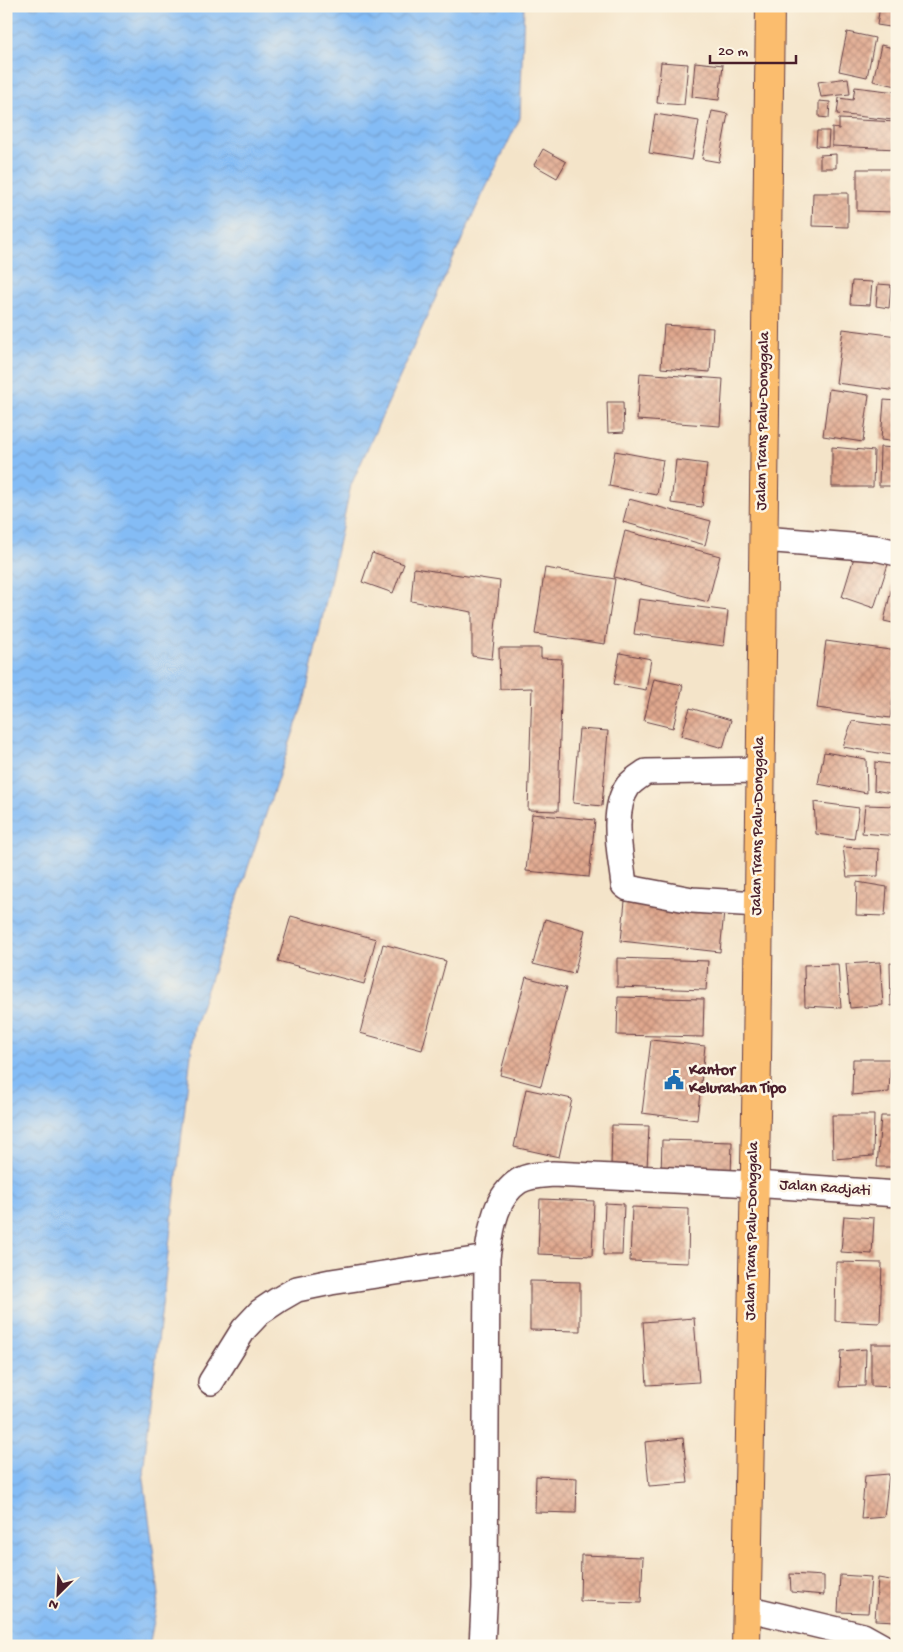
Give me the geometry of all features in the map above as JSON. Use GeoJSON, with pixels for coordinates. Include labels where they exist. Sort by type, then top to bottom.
{"type":"FeatureCollection","features":[{"type":"Feature","properties":{"kind":"highway","name":"Jalan Trans Palu-Donggala"},"geometry":{"type":"LineString","coordinates":[[746,1646],[770,6]]}},
{"type":"Feature","properties":{"kind":"street"},"geometry":{"type":"LineString","coordinates":[[763,539],[876,548],[897,553]]}},
{"type":"Feature","properties":{"kind":"street"},"geometry":{"type":"LineString","coordinates":[[758,904],[692,900],[628,888],[624,885],[618,817],[621,801],[628,787],[646,772],[760,770]]}},
{"type":"Feature","properties":{"kind":"street","name":"Jalan Radjati"},"geometry":{"type":"LineString","coordinates":[[482,1646],[485,1579],[487,1258],[496,1212],[504,1196],[520,1181],[553,1174],[754,1184],[897,1194]]}},
{"type":"Feature","properties":{"kind":"street"},"geometry":{"type":"LineString","coordinates":[[212,1382],[244,1328],[260,1312],[297,1289],[487,1258]]}},
{"type":"Feature","properties":{"kind":"street"},"geometry":{"type":"LineString","coordinates":[[746,1608],[863,1636],[881,1646]]}},
{"type":"Feature","properties":{"kind":"water"},"geometry":{"type":"Polygon","coordinates":[[[6,6],[524,6],[520,118],[478,204],[351,485],[305,698],[194,1028],[143,1472],[159,1595],[149,1646],[6,1646],[6,6]]]}},
{"type":"Feature","properties":{"kind":"building"},"geometry":{"type":"Polygon","coordinates":[[[880,6],[897,6],[897,28],[877,25],[880,6]]]}},
{"type":"Feature","properties":{"kind":"building"},"geometry":{"type":"Polygon","coordinates":[[[847,32],[875,38],[867,77],[839,71],[847,32]]]}},
{"type":"Feature","properties":{"kind":"building"},"geometry":{"type":"Polygon","coordinates":[[[881,45],[897,49],[897,86],[873,81],[881,45]]]}},
{"type":"Feature","properties":{"kind":"building"},"geometry":{"type":"Polygon","coordinates":[[[661,62],[688,64],[684,105],[657,103],[661,62]]]}},
{"type":"Feature","properties":{"kind":"building"},"geometry":{"type":"Polygon","coordinates":[[[695,62],[723,65],[719,100],[692,97],[695,62]]]}},
{"type":"Feature","properties":{"kind":"building"},"geometry":{"type":"Polygon","coordinates":[[[848,78],[850,94],[821,97],[818,82],[848,78]]]}},
{"type":"Feature","properties":{"kind":"building"},"geometry":{"type":"Polygon","coordinates":[[[855,87],[896,92],[893,120],[837,114],[839,98],[853,100],[855,87]]]}},
{"type":"Feature","properties":{"kind":"building"},"geometry":{"type":"Polygon","coordinates":[[[819,101],[830,102],[829,118],[819,117],[819,101]]]}},
{"type":"Feature","properties":{"kind":"building"},"geometry":{"type":"Polygon","coordinates":[[[712,111],[728,114],[719,162],[702,159],[712,111]]]}},
{"type":"Feature","properties":{"kind":"building"},"geometry":{"type":"Polygon","coordinates":[[[655,114],[699,121],[692,160],[649,153],[655,114]]]}},
{"type":"Feature","properties":{"kind":"building"},"geometry":{"type":"Polygon","coordinates":[[[839,119],[897,122],[897,149],[832,146],[832,128],[839,129],[839,119]]]}},
{"type":"Feature","properties":{"kind":"building"},"geometry":{"type":"Polygon","coordinates":[[[817,131],[829,131],[828,147],[816,146],[817,131]]]}},
{"type":"Feature","properties":{"kind":"building"},"geometry":{"type":"Polygon","coordinates":[[[543,149],[566,162],[557,178],[534,165],[543,149]]]}},
{"type":"Feature","properties":{"kind":"building"},"geometry":{"type":"Polygon","coordinates":[[[836,154],[836,168],[820,168],[820,155],[836,154]]]}},
{"type":"Feature","properties":{"kind":"building"},"geometry":{"type":"Polygon","coordinates":[[[857,169],[897,169],[897,212],[857,211],[857,169]]]}},
{"type":"Feature","properties":{"kind":"building"},"geometry":{"type":"Polygon","coordinates":[[[813,193],[848,193],[848,227],[812,226],[813,193]]]}},
{"type":"Feature","properties":{"kind":"building"},"geometry":{"type":"Polygon","coordinates":[[[852,281],[872,282],[870,305],[850,304],[852,281]]]}},
{"type":"Feature","properties":{"kind":"building"},"geometry":{"type":"Polygon","coordinates":[[[878,284],[891,285],[889,308],[876,306],[878,284]]]}},
{"type":"Feature","properties":{"kind":"building"},"geometry":{"type":"Polygon","coordinates":[[[894,295],[897,295],[897,321],[893,321],[894,295]]]}},
{"type":"Feature","properties":{"kind":"building"},"geometry":{"type":"Polygon","coordinates":[[[664,325],[713,328],[710,372],[661,368],[664,325]]]}},
{"type":"Feature","properties":{"kind":"building"},"geometry":{"type":"Polygon","coordinates":[[[843,329],[897,336],[897,391],[836,383],[843,329]]]}},
{"type":"Feature","properties":{"kind":"building"},"geometry":{"type":"Polygon","coordinates":[[[640,373],[723,379],[720,426],[637,420],[640,373]]]}},
{"type":"Feature","properties":{"kind":"building"},"geometry":{"type":"Polygon","coordinates":[[[829,389],[869,395],[863,442],[823,436],[829,389]]]}},
{"type":"Feature","properties":{"kind":"building"},"geometry":{"type":"Polygon","coordinates":[[[884,400],[897,401],[897,442],[881,440],[884,400]]]}},
{"type":"Feature","properties":{"kind":"building"},"geometry":{"type":"Polygon","coordinates":[[[607,402],[623,402],[624,432],[608,433],[607,402]]]}},
{"type":"Feature","properties":{"kind":"building"},"geometry":{"type":"Polygon","coordinates":[[[832,447],[874,451],[873,487],[832,487],[832,447]]]}},
{"type":"Feature","properties":{"kind":"building"},"geometry":{"type":"Polygon","coordinates":[[[880,447],[897,448],[897,486],[879,486],[880,447]]]}},
{"type":"Feature","properties":{"kind":"building"},"geometry":{"type":"Polygon","coordinates":[[[615,451],[663,460],[657,495],[609,486],[615,451]]]}},
{"type":"Feature","properties":{"kind":"building"},"geometry":{"type":"Polygon","coordinates":[[[676,460],[707,464],[702,507],[671,503],[676,460]]]}},
{"type":"Feature","properties":{"kind":"building"},"geometry":{"type":"Polygon","coordinates":[[[629,499],[711,521],[705,545],[623,522],[629,499]]]}},
{"type":"Feature","properties":{"kind":"building"},"geometry":{"type":"Polygon","coordinates":[[[625,531],[720,556],[708,602],[614,577],[625,531]]]}},
{"type":"Feature","properties":{"kind":"building"},"geometry":{"type":"Polygon","coordinates":[[[372,553],[404,564],[393,593],[362,582],[372,553]]]}},
{"type":"Feature","properties":{"kind":"building"},"geometry":{"type":"Polygon","coordinates":[[[855,554],[890,558],[874,608],[842,597],[855,554]]]}},
{"type":"Feature","properties":{"kind":"building"},"geometry":{"type":"Polygon","coordinates":[[[414,568],[500,581],[492,659],[472,656],[472,612],[411,601],[414,568]]]}},
{"type":"Feature","properties":{"kind":"building"},"geometry":{"type":"Polygon","coordinates":[[[545,568],[615,579],[605,644],[535,634],[545,568]]]}},
{"type":"Feature","properties":{"kind":"building"},"geometry":{"type":"Polygon","coordinates":[[[897,569],[897,624],[884,621],[897,569]]]}},
{"type":"Feature","properties":{"kind":"building"},"geometry":{"type":"Polygon","coordinates":[[[639,599],[728,611],[724,646],[634,634],[639,599]]]}},
{"type":"Feature","properties":{"kind":"building"},"geometry":{"type":"Polygon","coordinates":[[[826,641],[897,651],[897,671],[890,718],[817,708],[826,641]]]}},
{"type":"Feature","properties":{"kind":"building"},"geometry":{"type":"Polygon","coordinates":[[[499,648],[541,648],[541,658],[562,659],[558,811],[528,810],[532,688],[500,689],[499,648]]]}},
{"type":"Feature","properties":{"kind":"building"},"geometry":{"type":"Polygon","coordinates":[[[620,653],[651,659],[646,690],[614,684],[620,653]]]}},
{"type":"Feature","properties":{"kind":"building"},"geometry":{"type":"Polygon","coordinates":[[[654,679],[683,685],[673,728],[644,721],[654,679]]]}},
{"type":"Feature","properties":{"kind":"building"},"geometry":{"type":"Polygon","coordinates":[[[690,708],[731,720],[723,748],[681,736],[690,708]]]}},
{"type":"Feature","properties":{"kind":"building"},"geometry":{"type":"Polygon","coordinates":[[[852,721],[897,727],[897,756],[843,747],[852,721]]]}},
{"type":"Feature","properties":{"kind":"building"},"geometry":{"type":"Polygon","coordinates":[[[579,729],[608,731],[602,806],[573,803],[579,729]]]}},
{"type":"Feature","properties":{"kind":"building"},"geometry":{"type":"Polygon","coordinates":[[[824,752],[866,759],[867,793],[818,784],[824,752]]]}},
{"type":"Feature","properties":{"kind":"building"},"geometry":{"type":"Polygon","coordinates":[[[875,762],[897,765],[897,794],[874,790],[875,762]]]}},
{"type":"Feature","properties":{"kind":"building"},"geometry":{"type":"Polygon","coordinates":[[[814,802],[859,808],[854,839],[816,834],[814,802]]]}},
{"type":"Feature","properties":{"kind":"building"},"geometry":{"type":"Polygon","coordinates":[[[865,805],[897,806],[897,836],[862,833],[865,805]]]}},
{"type":"Feature","properties":{"kind":"building"},"geometry":{"type":"Polygon","coordinates":[[[532,814],[595,820],[589,877],[526,871],[532,814]]]}},
{"type":"Feature","properties":{"kind":"building"},"geometry":{"type":"Polygon","coordinates":[[[843,847],[879,849],[878,876],[847,877],[843,847]]]}},
{"type":"Feature","properties":{"kind":"building"},"geometry":{"type":"Polygon","coordinates":[[[857,882],[887,887],[885,916],[856,915],[857,882]]]}},
{"type":"Feature","properties":{"kind":"building"},"geometry":{"type":"Polygon","coordinates":[[[625,901],[724,912],[720,952],[621,941],[625,901]]]}},
{"type":"Feature","properties":{"kind":"building"},"geometry":{"type":"Polygon","coordinates":[[[291,916],[376,939],[364,984],[278,961],[291,916]]]}},
{"type":"Feature","properties":{"kind":"building"},"geometry":{"type":"Polygon","coordinates":[[[545,919],[585,930],[574,974],[533,964],[545,919]]]}},
{"type":"Feature","properties":{"kind":"building"},"geometry":{"type":"Polygon","coordinates":[[[383,944],[446,961],[422,1050],[360,1033],[383,944]]]}},
{"type":"Feature","properties":{"kind":"building"},"geometry":{"type":"Polygon","coordinates":[[[617,958],[708,961],[706,990],[617,987],[617,958]]]}},
{"type":"Feature","properties":{"kind":"building"},"geometry":{"type":"Polygon","coordinates":[[[880,962],[883,1005],[850,1008],[846,964],[880,962]]]}},
{"type":"Feature","properties":{"kind":"building"},"geometry":{"type":"Polygon","coordinates":[[[890,963],[897,964],[897,1005],[891,1006],[890,963]]]}},
{"type":"Feature","properties":{"kind":"building"},"geometry":{"type":"Polygon","coordinates":[[[838,964],[841,1008],[805,1006],[804,965],[838,964]]]}},
{"type":"Feature","properties":{"kind":"building"},"geometry":{"type":"Polygon","coordinates":[[[526,977],[566,988],[541,1086],[500,1075],[526,977]]]}},
{"type":"Feature","properties":{"kind":"building"},"geometry":{"type":"Polygon","coordinates":[[[618,997],[704,999],[703,1037],[617,1035],[618,997]]]}},
{"type":"Feature","properties":{"kind":"building","name":"Kantor Kelurahan Tipo"},"geometry":{"type":"Polygon","coordinates":[[[651,1040],[705,1046],[697,1120],[642,1113],[651,1040]]]}},
{"type":"Feature","properties":{"kind":"building"},"geometry":{"type":"Polygon","coordinates":[[[853,1059],[891,1059],[889,1092],[852,1095],[853,1059]]]}},
{"type":"Feature","properties":{"kind":"building"},"geometry":{"type":"Polygon","coordinates":[[[526,1089],[572,1099],[559,1157],[514,1147],[526,1089]]]}},
{"type":"Feature","properties":{"kind":"building"},"geometry":{"type":"Polygon","coordinates":[[[832,1115],[874,1115],[873,1156],[833,1159],[832,1115]]]}},
{"type":"Feature","properties":{"kind":"building"},"geometry":{"type":"Polygon","coordinates":[[[881,1116],[897,1116],[897,1167],[877,1167],[881,1116]]]}},
{"type":"Feature","properties":{"kind":"building"},"geometry":{"type":"Polygon","coordinates":[[[612,1125],[649,1126],[647,1168],[611,1167],[612,1125]]]}},
{"type":"Feature","properties":{"kind":"building"},"geometry":{"type":"Polygon","coordinates":[[[662,1140],[732,1142],[731,1177],[661,1175],[662,1140]]]}},
{"type":"Feature","properties":{"kind":"building"},"geometry":{"type":"Polygon","coordinates":[[[540,1199],[594,1201],[592,1256],[538,1254],[540,1199]]]}},
{"type":"Feature","properties":{"kind":"building"},"geometry":{"type":"Polygon","coordinates":[[[605,1203],[624,1204],[622,1255],[603,1255],[605,1203]]]}},
{"type":"Feature","properties":{"kind":"building"},"geometry":{"type":"Polygon","coordinates":[[[632,1207],[689,1209],[688,1263],[630,1261],[632,1207]]]}},
{"type":"Feature","properties":{"kind":"building"},"geometry":{"type":"Polygon","coordinates":[[[844,1216],[874,1218],[872,1254],[841,1252],[844,1216]]]}},
{"type":"Feature","properties":{"kind":"building"},"geometry":{"type":"Polygon","coordinates":[[[836,1262],[882,1263],[880,1323],[835,1321],[836,1262]]]}},
{"type":"Feature","properties":{"kind":"building"},"geometry":{"type":"Polygon","coordinates":[[[530,1281],[580,1282],[580,1331],[530,1330],[530,1281]]]}},
{"type":"Feature","properties":{"kind":"building"},"geometry":{"type":"Polygon","coordinates":[[[694,1318],[699,1382],[647,1385],[643,1322],[694,1318]]]}},
{"type":"Feature","properties":{"kind":"building"},"geometry":{"type":"Polygon","coordinates":[[[871,1344],[897,1344],[897,1387],[871,1386],[871,1344]]]}},
{"type":"Feature","properties":{"kind":"building"},"geometry":{"type":"Polygon","coordinates":[[[866,1349],[865,1386],[839,1387],[841,1351],[866,1349]]]}},
{"type":"Feature","properties":{"kind":"building"},"geometry":{"type":"Polygon","coordinates":[[[683,1438],[688,1483],[649,1486],[645,1442],[683,1438]]]}},
{"type":"Feature","properties":{"kind":"building"},"geometry":{"type":"Polygon","coordinates":[[[889,1474],[884,1517],[861,1519],[865,1476],[889,1474]]]}},
{"type":"Feature","properties":{"kind":"building"},"geometry":{"type":"Polygon","coordinates":[[[536,1476],[577,1478],[576,1513],[535,1512],[536,1476]]]}},
{"type":"Feature","properties":{"kind":"building"},"geometry":{"type":"Polygon","coordinates":[[[895,1500],[897,1501],[897,1519],[893,1519],[895,1500]]]}},
{"type":"Feature","properties":{"kind":"building"},"geometry":{"type":"Polygon","coordinates":[[[581,1555],[643,1557],[641,1603],[580,1601],[581,1555]]]}},
{"type":"Feature","properties":{"kind":"building"},"geometry":{"type":"Polygon","coordinates":[[[790,1574],[824,1576],[824,1595],[791,1592],[790,1574]]]}},
{"type":"Feature","properties":{"kind":"building"},"geometry":{"type":"Polygon","coordinates":[[[840,1575],[871,1577],[868,1613],[838,1612],[840,1575]]]}},
{"type":"Feature","properties":{"kind":"building"},"geometry":{"type":"Polygon","coordinates":[[[878,1578],[897,1581],[897,1621],[875,1620],[878,1578]]]}},
{"type":"Feature","properties":{"kind":"place","name":"Kantor Kelurahan Tipo"},"geometry":{"type":"Point","coordinates":[674,1080]}}]}
